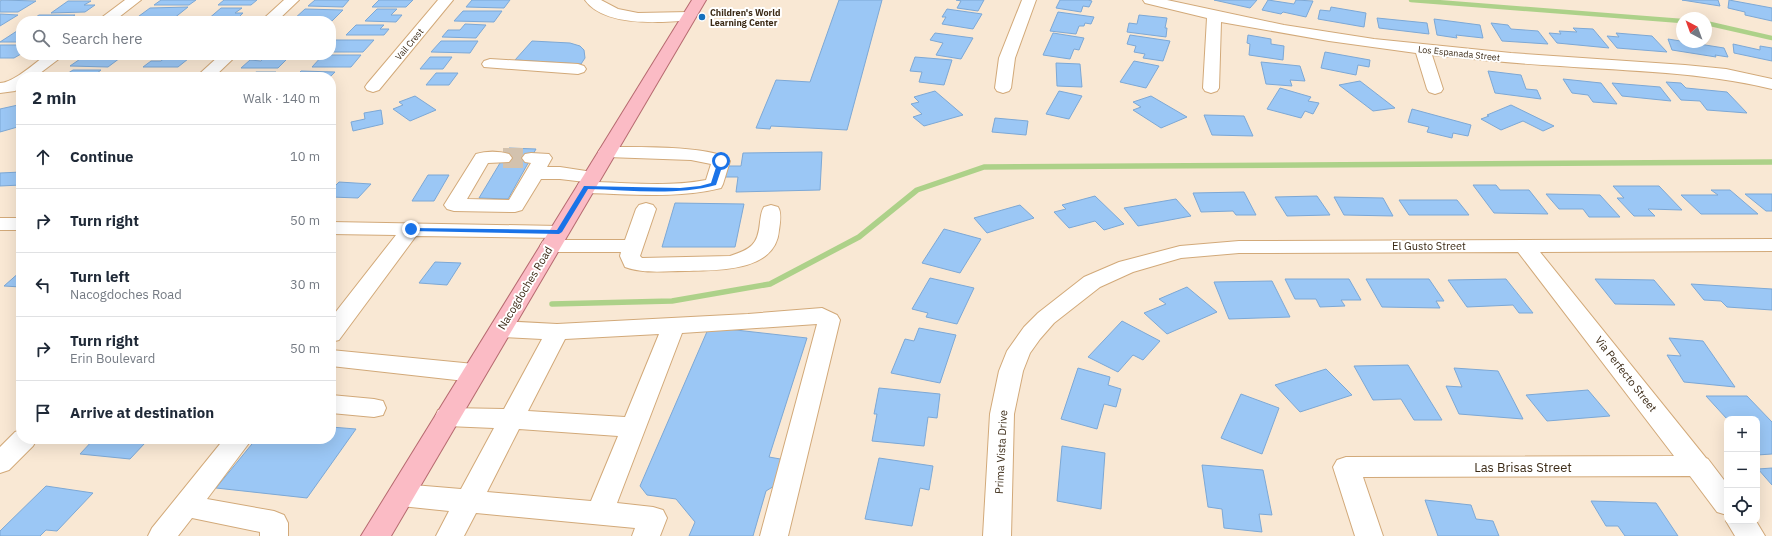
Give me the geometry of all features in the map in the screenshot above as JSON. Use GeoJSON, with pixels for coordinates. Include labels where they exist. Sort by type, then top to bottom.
{"type":"FeatureCollection","features":[{"type":"Feature","properties":{"kind":"main road","name":"Nacogdoches Road"},"geometry":{"type":"LineString","coordinates":[[376,536],[694,8]]}},
{"type":"Feature","properties":{"kind":"street"},"geometry":{"type":"LineString","coordinates":[[111,16],[134,0]]}},
{"type":"Feature","properties":{"kind":"street"},"geometry":{"type":"LineString","coordinates":[[274,16],[292,0]]}},
{"type":"Feature","properties":{"kind":"street","name":"Vail Crest"},"geometry":{"type":"LineString","coordinates":[[373,87],[446,0]]}},
{"type":"Feature","properties":{"kind":"street"},"geometry":{"type":"LineString","coordinates":[[592,0],[604,10],[617,14],[662,19],[694,8]]}},
{"type":"Feature","properties":{"kind":"street"},"geometry":{"type":"LineString","coordinates":[[601,0],[632,6],[668,9],[694,8]]}},
{"type":"Feature","properties":{"kind":"street"},"geometry":{"type":"LineString","coordinates":[[1003,88],[1006,58],[1029,0]]}},
{"type":"Feature","properties":{"kind":"street","name":"Los Espanada Street"},"geometry":{"type":"LineString","coordinates":[[1150,0],[1214,16],[1287,30],[1423,49],[1511,58],[1710,72],[1772,84]]}},
{"type":"Feature","properties":{"kind":"street"},"geometry":{"type":"LineString","coordinates":[[1211,88],[1214,16]]}},
{"type":"Feature","properties":{"kind":"street"},"geometry":{"type":"LineString","coordinates":[[1423,49],[1435,89]]}},
{"type":"Feature","properties":{"kind":"street"},"geometry":{"type":"LineString","coordinates":[[32,72],[49,60]]}},
{"type":"Feature","properties":{"kind":"street"},"geometry":{"type":"LineString","coordinates":[[210,72],[223,60]]}},
{"type":"Feature","properties":{"kind":"street"},"geometry":{"type":"LineString","coordinates":[[490,64],[578,69]]}},
{"type":"Feature","properties":{"kind":"street"},"geometry":{"type":"LineString","coordinates":[[0,88],[9,88],[16,83]]}},
{"type":"Feature","properties":{"kind":"street"},"geometry":{"type":"LineString","coordinates":[[454,205],[515,206],[536,163],[560,173],[589,182],[680,189],[700,188],[714,184],[721,161],[710,157],[691,155],[607,152]]}},
{"type":"Feature","properties":{"kind":"street"},"geometry":{"type":"LineString","coordinates":[[438,230],[482,158],[503,158]]}},
{"type":"Feature","properties":{"kind":"street"},"geometry":{"type":"LineString","coordinates":[[646,209],[630,256],[632,262],[640,265],[732,263],[749,257],[762,249],[769,236],[771,211]]}},
{"type":"Feature","properties":{"kind":"street"},"geometry":{"type":"LineString","coordinates":[[0,224],[16,224]]}},
{"type":"Feature","properties":{"kind":"street"},"geometry":{"type":"LineString","coordinates":[[336,228],[438,230],[633,246]]}},
{"type":"Feature","properties":{"kind":"street"},"geometry":{"type":"LineString","coordinates":[[336,327],[411,229]]}},
{"type":"Feature","properties":{"kind":"street","name":"El Gusto Street"},"geometry":{"type":"LineString","coordinates":[[1092,282],[1126,266],[1153,258],[1209,248],[1772,245]]}},
{"type":"Feature","properties":{"kind":"street","name":"Via Perfecto Street"},"geometry":{"type":"LineString","coordinates":[[1524,246],[1699,466],[1724,500]]}},
{"type":"Feature","properties":{"kind":"street","name":"Prima Vista Drive"},"geometry":{"type":"LineString","coordinates":[[997,536],[1002,414],[1011,371],[1020,351],[1032,333],[1052,314],[1092,282]]}},
{"type":"Feature","properties":{"kind":"street"},"geometry":{"type":"LineString","coordinates":[[501,329],[557,332],[822,316],[829,320],[774,536]]}},
{"type":"Feature","properties":{"kind":"street"},"geometry":{"type":"LineString","coordinates":[[600,513],[673,326]]}},
{"type":"Feature","properties":{"kind":"street"},"geometry":{"type":"LineString","coordinates":[[450,536],[557,332]]}},
{"type":"Feature","properties":{"kind":"street"},"geometry":{"type":"LineString","coordinates":[[336,359],[474,373]]}},
{"type":"Feature","properties":{"kind":"street"},"geometry":{"type":"LineString","coordinates":[[336,404],[374,408]]}},
{"type":"Feature","properties":{"kind":"street"},"geometry":{"type":"LineString","coordinates":[[447,417],[511,419],[634,427]]}},
{"type":"Feature","properties":{"kind":"street"},"geometry":{"type":"LineString","coordinates":[[0,463],[19,444]]}},
{"type":"Feature","properties":{"kind":"street"},"geometry":{"type":"LineString","coordinates":[[162,536],[235,444]]}},
{"type":"Feature","properties":{"kind":"street","name":"Las Brisas Street"},"geometry":{"type":"LineString","coordinates":[[1369,536],[1346,468],[1699,466]]}},
{"type":"Feature","properties":{"kind":"street"},"geometry":{"type":"LineString","coordinates":[[401,495],[653,518],[646,536]]}},
{"type":"Feature","properties":{"kind":"street"},"geometry":{"type":"LineString","coordinates":[[186,506],[274,523],[274,536]]}},
{"type":"Feature","properties":{"kind":"street"},"geometry":{"type":"LineString","coordinates":[[1742,524],[1751,536]]}},
{"type":"Feature","properties":{"kind":"building"},"geometry":{"type":"Polygon","coordinates":[[[161,0],[196,0],[189,5],[154,5],[161,0]]]}},
{"type":"Feature","properties":{"kind":"building"},"geometry":{"type":"Polygon","coordinates":[[[224,0],[257,0],[251,5],[218,5],[224,0]]]}},
{"type":"Feature","properties":{"kind":"building"},"geometry":{"type":"Polygon","coordinates":[[[315,0],[349,0],[343,7],[308,6],[315,0]]]}},
{"type":"Feature","properties":{"kind":"building"},"geometry":{"type":"Polygon","coordinates":[[[379,0],[413,0],[406,7],[372,7],[379,0]]]}},
{"type":"Feature","properties":{"kind":"building"},"geometry":{"type":"Polygon","coordinates":[[[472,0],[510,0],[504,8],[466,7],[472,0]]]}},
{"type":"Feature","properties":{"kind":"building"},"geometry":{"type":"Polygon","coordinates":[[[839,0],[882,0],[847,130],[771,126],[770,129],[756,128],[776,80],[810,82],[839,0]]]}},
{"type":"Feature","properties":{"kind":"building"},"geometry":{"type":"Polygon","coordinates":[[[956,0],[984,0],[978,11],[957,8],[961,1],[956,0]]]}},
{"type":"Feature","properties":{"kind":"building"},"geometry":{"type":"Polygon","coordinates":[[[1060,0],[1092,1],[1089,7],[1083,6],[1081,12],[1056,8],[1060,0]]]}},
{"type":"Feature","properties":{"kind":"building"},"geometry":{"type":"Polygon","coordinates":[[[1214,0],[1257,0],[1250,8],[1214,0]]]}},
{"type":"Feature","properties":{"kind":"building"},"geometry":{"type":"Polygon","coordinates":[[[1268,0],[1294,4],[1296,0],[1313,1],[1306,17],[1283,12],[1281,14],[1262,10],[1268,0]]]}},
{"type":"Feature","properties":{"kind":"building"},"geometry":{"type":"Polygon","coordinates":[[[1682,0],[1718,0],[1720,6],[1682,0]]]}},
{"type":"Feature","properties":{"kind":"building"},"geometry":{"type":"Polygon","coordinates":[[[1729,0],[1772,8],[1772,21],[1745,15],[1745,12],[1728,8],[1729,0]]]}},
{"type":"Feature","properties":{"kind":"building"},"geometry":{"type":"Polygon","coordinates":[[[0,1],[36,1],[18,12],[0,12],[0,1]]]}},
{"type":"Feature","properties":{"kind":"building"},"geometry":{"type":"Polygon","coordinates":[[[68,1],[91,1],[84,5],[95,5],[85,12],[51,13],[68,1]]]}},
{"type":"Feature","properties":{"kind":"building"},"geometry":{"type":"Polygon","coordinates":[[[188,7],[177,16],[139,16],[150,8],[188,7]]]}},
{"type":"Feature","properties":{"kind":"building"},"geometry":{"type":"Polygon","coordinates":[[[1331,7],[1366,13],[1364,27],[1318,19],[1320,10],[1330,11],[1331,7]]]}},
{"type":"Feature","properties":{"kind":"building"},"geometry":{"type":"Polygon","coordinates":[[[221,8],[242,8],[235,13],[243,13],[240,16],[212,16],[221,8]]]}},
{"type":"Feature","properties":{"kind":"building"},"geometry":{"type":"Polygon","coordinates":[[[305,9],[343,10],[336,17],[297,16],[305,9]]]}},
{"type":"Feature","properties":{"kind":"building"},"geometry":{"type":"Polygon","coordinates":[[[377,9],[397,9],[391,15],[402,15],[396,22],[365,21],[377,9]]]}},
{"type":"Feature","properties":{"kind":"building"},"geometry":{"type":"Polygon","coordinates":[[[947,9],[982,14],[973,29],[942,24],[946,17],[942,17],[947,9]]]}},
{"type":"Feature","properties":{"kind":"building"},"geometry":{"type":"Polygon","coordinates":[[[463,11],[502,11],[494,22],[454,21],[463,11]]]}},
{"type":"Feature","properties":{"kind":"building"},"geometry":{"type":"Polygon","coordinates":[[[1058,12],[1094,17],[1091,24],[1085,23],[1084,26],[1079,26],[1076,34],[1050,31],[1058,12]]]}},
{"type":"Feature","properties":{"kind":"building"},"geometry":{"type":"Polygon","coordinates":[[[0,14],[18,15],[16,16],[0,26],[0,14]]]}},
{"type":"Feature","properties":{"kind":"building"},"geometry":{"type":"Polygon","coordinates":[[[39,15],[75,15],[74,16],[38,16],[39,15]]]}},
{"type":"Feature","properties":{"kind":"building"},"geometry":{"type":"Polygon","coordinates":[[[1139,15],[1167,18],[1165,28],[1167,28],[1166,37],[1127,32],[1129,23],[1137,24],[1139,15]]]}},
{"type":"Feature","properties":{"kind":"building"},"geometry":{"type":"Polygon","coordinates":[[[1377,18],[1427,23],[1429,34],[1379,28],[1377,18]]]}},
{"type":"Feature","properties":{"kind":"building"},"geometry":{"type":"Polygon","coordinates":[[[1434,19],[1480,25],[1483,38],[1456,35],[1457,38],[1437,35],[1434,19]]]}},
{"type":"Feature","properties":{"kind":"building"},"geometry":{"type":"Polygon","coordinates":[[[1491,23],[1508,25],[1511,29],[1538,31],[1548,44],[1502,41],[1491,23]]]}},
{"type":"Feature","properties":{"kind":"building"},"geometry":{"type":"Polygon","coordinates":[[[465,24],[486,25],[476,38],[442,37],[448,30],[460,30],[465,24]]]}},
{"type":"Feature","properties":{"kind":"building"},"geometry":{"type":"Polygon","coordinates":[[[356,25],[384,25],[380,29],[389,29],[384,35],[346,35],[356,25]]]}},
{"type":"Feature","properties":{"kind":"building"},"geometry":{"type":"Polygon","coordinates":[[[1573,28],[1593,29],[1609,48],[1557,43],[1549,33],[1561,34],[1559,31],[1577,32],[1573,28]]]}},
{"type":"Feature","properties":{"kind":"building"},"geometry":{"type":"Polygon","coordinates":[[[16,32],[16,42],[0,42],[16,32]]]}},
{"type":"Feature","properties":{"kind":"building"},"geometry":{"type":"Polygon","coordinates":[[[935,33],[973,38],[961,59],[936,55],[943,43],[930,40],[935,33]]]}},
{"type":"Feature","properties":{"kind":"building"},"geometry":{"type":"Polygon","coordinates":[[[1053,33],[1084,38],[1079,50],[1074,49],[1070,59],[1043,55],[1053,33]]]}},
{"type":"Feature","properties":{"kind":"building"},"geometry":{"type":"Polygon","coordinates":[[[1616,33],[1652,36],[1667,52],[1617,48],[1607,36],[1619,37],[1616,33]]]}},
{"type":"Feature","properties":{"kind":"building"},"geometry":{"type":"Polygon","coordinates":[[[1130,35],[1170,41],[1163,61],[1143,58],[1145,54],[1134,52],[1136,46],[1127,44],[1130,35]]]}},
{"type":"Feature","properties":{"kind":"building"},"geometry":{"type":"Polygon","coordinates":[[[1248,35],[1271,39],[1271,44],[1284,46],[1283,60],[1249,55],[1250,44],[1247,43],[1248,35]]]}},
{"type":"Feature","properties":{"kind":"building"},"geometry":{"type":"Polygon","coordinates":[[[1668,39],[1676,40],[1676,48],[1712,48],[1712,46],[1724,48],[1728,57],[1715,55],[1716,57],[1672,50],[1668,39]]]}},
{"type":"Feature","properties":{"kind":"building"},"geometry":{"type":"Polygon","coordinates":[[[336,40],[374,40],[363,52],[336,52],[336,40]]]}},
{"type":"Feature","properties":{"kind":"building"},"geometry":{"type":"Polygon","coordinates":[[[441,41],[478,41],[470,53],[431,52],[441,41]]]}},
{"type":"Feature","properties":{"kind":"building"},"geometry":{"type":"Polygon","coordinates":[[[532,41],[570,43],[580,46],[584,50],[585,58],[581,64],[515,60],[532,41]]]}},
{"type":"Feature","properties":{"kind":"building"},"geometry":{"type":"Polygon","coordinates":[[[1733,44],[1760,50],[1760,46],[1772,48],[1772,61],[1734,53],[1733,44]]]}},
{"type":"Feature","properties":{"kind":"building"},"geometry":{"type":"Polygon","coordinates":[[[0,45],[16,45],[16,57],[0,58],[0,45]]]}},
{"type":"Feature","properties":{"kind":"building"},"geometry":{"type":"Polygon","coordinates":[[[1325,52],[1370,60],[1369,67],[1358,65],[1356,75],[1321,68],[1325,52]]]}},
{"type":"Feature","properties":{"kind":"building"},"geometry":{"type":"Polygon","coordinates":[[[336,55],[361,55],[351,67],[312,67],[318,60],[336,60],[336,55]]]}},
{"type":"Feature","properties":{"kind":"building"},"geometry":{"type":"Polygon","coordinates":[[[430,57],[452,57],[443,69],[420,69],[430,57]]]}},
{"type":"Feature","properties":{"kind":"building"},"geometry":{"type":"Polygon","coordinates":[[[915,57],[952,60],[944,85],[919,82],[922,72],[910,71],[915,57]]]}},
{"type":"Feature","properties":{"kind":"building"},"geometry":{"type":"Polygon","coordinates":[[[79,60],[117,60],[108,67],[70,66],[79,60]]]}},
{"type":"Feature","properties":{"kind":"building"},"geometry":{"type":"Polygon","coordinates":[[[187,60],[178,67],[143,67],[151,61],[187,60]]]}},
{"type":"Feature","properties":{"kind":"building"},"geometry":{"type":"Polygon","coordinates":[[[250,60],[286,60],[278,68],[241,68],[250,60]]]}},
{"type":"Feature","properties":{"kind":"building"},"geometry":{"type":"Polygon","coordinates":[[[1134,61],[1159,66],[1146,88],[1120,82],[1134,61]]]}},
{"type":"Feature","properties":{"kind":"building"},"geometry":{"type":"Polygon","coordinates":[[[1261,62],[1300,66],[1305,81],[1290,80],[1292,86],[1266,84],[1261,62]]]}},
{"type":"Feature","properties":{"kind":"building"},"geometry":{"type":"Polygon","coordinates":[[[1056,63],[1080,64],[1082,87],[1057,86],[1056,63]]]}},
{"type":"Feature","properties":{"kind":"building"},"geometry":{"type":"Polygon","coordinates":[[[73,70],[101,70],[98,72],[70,72],[73,70]]]}},
{"type":"Feature","properties":{"kind":"building"},"geometry":{"type":"Polygon","coordinates":[[[301,71],[335,72],[300,72],[301,71]]]}},
{"type":"Feature","properties":{"kind":"building"},"geometry":{"type":"Polygon","coordinates":[[[1488,71],[1521,75],[1526,89],[1537,90],[1541,99],[1495,93],[1488,71]]]}},
{"type":"Feature","properties":{"kind":"building"},"geometry":{"type":"Polygon","coordinates":[[[436,73],[458,73],[449,85],[426,85],[436,73]]]}},
{"type":"Feature","properties":{"kind":"building"},"geometry":{"type":"Polygon","coordinates":[[[1563,79],[1601,83],[1617,104],[1593,102],[1588,95],[1572,93],[1563,79]]]}},
{"type":"Feature","properties":{"kind":"building"},"geometry":{"type":"Polygon","coordinates":[[[1360,81],[1395,108],[1373,111],[1339,85],[1360,81]]]}},
{"type":"Feature","properties":{"kind":"building"},"geometry":{"type":"Polygon","coordinates":[[[1666,82],[1681,83],[1686,88],[1727,92],[1747,113],[1707,110],[1700,101],[1681,100],[1666,82]]]}},
{"type":"Feature","properties":{"kind":"building"},"geometry":{"type":"Polygon","coordinates":[[[1612,83],[1660,87],[1671,101],[1622,96],[1612,83]]]}},
{"type":"Feature","properties":{"kind":"building"},"geometry":{"type":"Polygon","coordinates":[[[1280,88],[1311,97],[1308,101],[1319,103],[1313,114],[1305,111],[1301,118],[1267,109],[1280,88]]]}},
{"type":"Feature","properties":{"kind":"building"},"geometry":{"type":"Polygon","coordinates":[[[935,91],[963,115],[924,126],[913,117],[922,114],[911,104],[919,102],[914,97],[935,91]]]}},
{"type":"Feature","properties":{"kind":"building"},"geometry":{"type":"Polygon","coordinates":[[[1059,91],[1082,96],[1069,119],[1046,114],[1059,91]]]}},
{"type":"Feature","properties":{"kind":"building"},"geometry":{"type":"Polygon","coordinates":[[[415,96],[436,110],[410,121],[393,109],[403,105],[399,102],[415,96]]]}},
{"type":"Feature","properties":{"kind":"building"},"geometry":{"type":"Polygon","coordinates":[[[1151,96],[1187,117],[1161,128],[1133,110],[1141,107],[1133,102],[1151,96]]]}},
{"type":"Feature","properties":{"kind":"building"},"geometry":{"type":"Polygon","coordinates":[[[16,105],[16,127],[0,132],[0,109],[16,105]]]}},
{"type":"Feature","properties":{"kind":"building"},"geometry":{"type":"Polygon","coordinates":[[[1511,105],[1554,126],[1543,131],[1523,121],[1501,130],[1481,119],[1511,105]]]}},
{"type":"Feature","properties":{"kind":"building"},"geometry":{"type":"Polygon","coordinates":[[[1412,109],[1471,125],[1468,136],[1453,133],[1452,138],[1427,132],[1429,127],[1408,122],[1412,109]]]}},
{"type":"Feature","properties":{"kind":"building"},"geometry":{"type":"Polygon","coordinates":[[[381,110],[383,124],[353,131],[351,122],[365,119],[364,113],[381,110]]]}},
{"type":"Feature","properties":{"kind":"building"},"geometry":{"type":"Polygon","coordinates":[[[1204,115],[1244,116],[1253,136],[1212,135],[1204,115]]]}},
{"type":"Feature","properties":{"kind":"building"},"geometry":{"type":"Polygon","coordinates":[[[995,118],[1028,121],[1026,135],[992,132],[995,118]]]}},
{"type":"Feature","properties":{"kind":"building"},"geometry":{"type":"Polygon","coordinates":[[[509,148],[536,149],[508,199],[479,198],[509,148]]]}},
{"type":"Feature","properties":{"kind":"building"},"geometry":{"type":"Polygon","coordinates":[[[822,152],[820,190],[736,192],[738,177],[724,177],[726,166],[741,166],[743,153],[822,152]]]}},
{"type":"Feature","properties":{"kind":"building"},"geometry":{"type":"Polygon","coordinates":[[[16,172],[16,185],[0,186],[0,173],[16,172]]]}},
{"type":"Feature","properties":{"kind":"building"},"geometry":{"type":"Polygon","coordinates":[[[428,175],[449,175],[434,201],[412,201],[428,175]]]}},
{"type":"Feature","properties":{"kind":"building"},"geometry":{"type":"Polygon","coordinates":[[[339,182],[371,184],[358,198],[336,197],[336,185],[339,182]]]}},
{"type":"Feature","properties":{"kind":"building"},"geometry":{"type":"Polygon","coordinates":[[[1473,185],[1496,185],[1500,190],[1529,190],[1548,214],[1494,213],[1473,185]]]}},
{"type":"Feature","properties":{"kind":"building"},"geometry":{"type":"Polygon","coordinates":[[[1613,186],[1659,186],[1682,210],[1648,209],[1655,216],[1634,216],[1617,198],[1624,198],[1613,186]]]}},
{"type":"Feature","properties":{"kind":"building"},"geometry":{"type":"Polygon","coordinates":[[[1711,190],[1730,190],[1758,214],[1701,214],[1681,195],[1718,195],[1711,190]]]}},
{"type":"Feature","properties":{"kind":"building"},"geometry":{"type":"Polygon","coordinates":[[[1244,192],[1256,215],[1236,215],[1233,211],[1201,212],[1193,193],[1244,192]]]}},
{"type":"Feature","properties":{"kind":"building"},"geometry":{"type":"Polygon","coordinates":[[[1546,194],[1600,195],[1620,217],[1589,217],[1583,209],[1559,209],[1546,194]]]}},
{"type":"Feature","properties":{"kind":"building"},"geometry":{"type":"Polygon","coordinates":[[[1745,194],[1772,194],[1772,211],[1766,211],[1745,194]]]}},
{"type":"Feature","properties":{"kind":"building"},"geometry":{"type":"Polygon","coordinates":[[[1095,196],[1124,224],[1104,230],[1095,221],[1069,228],[1054,212],[1066,209],[1062,205],[1095,196]]]}},
{"type":"Feature","properties":{"kind":"building"},"geometry":{"type":"Polygon","coordinates":[[[1317,196],[1330,215],[1287,216],[1275,197],[1317,196]]]}},
{"type":"Feature","properties":{"kind":"building"},"geometry":{"type":"Polygon","coordinates":[[[1334,197],[1383,198],[1393,216],[1344,215],[1334,197]]]}},
{"type":"Feature","properties":{"kind":"building"},"geometry":{"type":"Polygon","coordinates":[[[1176,199],[1191,216],[1138,226],[1124,208],[1176,199]]]}},
{"type":"Feature","properties":{"kind":"building"},"geometry":{"type":"Polygon","coordinates":[[[1399,200],[1457,200],[1469,215],[1409,215],[1399,200]]]}},
{"type":"Feature","properties":{"kind":"building"},"geometry":{"type":"Polygon","coordinates":[[[675,203],[744,204],[735,247],[662,247],[675,203]]]}},
{"type":"Feature","properties":{"kind":"building"},"geometry":{"type":"Polygon","coordinates":[[[1020,205],[1034,218],[987,233],[974,218],[1020,205]]]}},
{"type":"Feature","properties":{"kind":"building"},"geometry":{"type":"Polygon","coordinates":[[[944,229],[981,239],[960,273],[922,263],[944,229]]]}},
{"type":"Feature","properties":{"kind":"building"},"geometry":{"type":"Polygon","coordinates":[[[435,262],[461,263],[447,285],[419,283],[435,262]]]}},
{"type":"Feature","properties":{"kind":"building"},"geometry":{"type":"Polygon","coordinates":[[[16,275],[16,287],[4,286],[16,275]]]}},
{"type":"Feature","properties":{"kind":"building"},"geometry":{"type":"Polygon","coordinates":[[[930,278],[974,288],[957,324],[926,317],[928,313],[912,309],[930,278]]]}},
{"type":"Feature","properties":{"kind":"building"},"geometry":{"type":"Polygon","coordinates":[[[1285,279],[1349,279],[1361,300],[1341,300],[1345,306],[1320,307],[1316,299],[1295,299],[1285,279]]]}},
{"type":"Feature","properties":{"kind":"building"},"geometry":{"type":"Polygon","coordinates":[[[1366,279],[1429,279],[1444,301],[1436,301],[1440,308],[1382,307],[1366,279]]]}},
{"type":"Feature","properties":{"kind":"building"},"geometry":{"type":"Polygon","coordinates":[[[1506,279],[1533,313],[1519,313],[1513,305],[1467,307],[1448,280],[1506,279]]]}},
{"type":"Feature","properties":{"kind":"building"},"geometry":{"type":"Polygon","coordinates":[[[1595,279],[1654,280],[1675,305],[1615,304],[1595,279]]]}},
{"type":"Feature","properties":{"kind":"building"},"geometry":{"type":"Polygon","coordinates":[[[1272,281],[1290,317],[1229,319],[1214,282],[1272,281]]]}},
{"type":"Feature","properties":{"kind":"building"},"geometry":{"type":"Polygon","coordinates":[[[1691,284],[1772,289],[1772,310],[1727,307],[1721,301],[1704,300],[1691,284]]]}},
{"type":"Feature","properties":{"kind":"building"},"geometry":{"type":"Polygon","coordinates":[[[1187,287],[1217,312],[1167,334],[1144,313],[1166,304],[1159,299],[1187,287]]]}},
{"type":"Feature","properties":{"kind":"building"},"geometry":{"type":"Polygon","coordinates":[[[1122,321],[1160,341],[1143,360],[1133,355],[1118,372],[1088,357],[1122,321]]]}},
{"type":"Feature","properties":{"kind":"building"},"geometry":{"type":"Polygon","coordinates":[[[709,327],[807,338],[769,457],[786,460],[779,483],[766,491],[753,536],[689,536],[695,522],[676,499],[647,495],[640,486],[709,327]]]}},
{"type":"Feature","properties":{"kind":"building"},"geometry":{"type":"Polygon","coordinates":[[[919,328],[956,335],[940,383],[891,373],[905,339],[914,341],[919,328]]]}},
{"type":"Feature","properties":{"kind":"building"},"geometry":{"type":"Polygon","coordinates":[[[1669,338],[1703,341],[1735,387],[1684,382],[1667,355],[1681,356],[1669,338]]]}},
{"type":"Feature","properties":{"kind":"building"},"geometry":{"type":"Polygon","coordinates":[[[1408,365],[1442,420],[1414,420],[1401,399],[1373,400],[1354,366],[1408,365]]]}},
{"type":"Feature","properties":{"kind":"building"},"geometry":{"type":"Polygon","coordinates":[[[1078,368],[1110,377],[1108,385],[1121,389],[1116,407],[1104,404],[1097,429],[1061,419],[1078,368]]]}},
{"type":"Feature","properties":{"kind":"building"},"geometry":{"type":"Polygon","coordinates":[[[1454,368],[1498,371],[1523,419],[1459,414],[1446,386],[1462,387],[1454,368]]]}},
{"type":"Feature","properties":{"kind":"building"},"geometry":{"type":"Polygon","coordinates":[[[1326,369],[1352,395],[1300,412],[1275,385],[1326,369]]]}},
{"type":"Feature","properties":{"kind":"building"},"geometry":{"type":"Polygon","coordinates":[[[879,388],[940,394],[937,418],[928,417],[924,446],[872,441],[877,414],[874,414],[879,388]]]}},
{"type":"Feature","properties":{"kind":"building"},"geometry":{"type":"Polygon","coordinates":[[[1588,390],[1610,416],[1547,421],[1526,395],[1588,390]]]}},
{"type":"Feature","properties":{"kind":"building"},"geometry":{"type":"Polygon","coordinates":[[[1241,394],[1279,408],[1262,454],[1221,438],[1241,394]]]}},
{"type":"Feature","properties":{"kind":"building"},"geometry":{"type":"Polygon","coordinates":[[[1706,396],[1747,396],[1772,422],[1772,454],[1760,455],[1760,416],[1724,416],[1706,396]]]}},
{"type":"Feature","properties":{"kind":"building"},"geometry":{"type":"Polygon","coordinates":[[[336,427],[356,429],[307,498],[216,488],[252,444],[336,444],[336,427]]]}},
{"type":"Feature","properties":{"kind":"building"},"geometry":{"type":"Polygon","coordinates":[[[89,444],[144,444],[130,459],[80,454],[89,444]]]}},
{"type":"Feature","properties":{"kind":"building"},"geometry":{"type":"Polygon","coordinates":[[[1062,446],[1105,453],[1101,509],[1057,501],[1062,446]]]}},
{"type":"Feature","properties":{"kind":"building"},"geometry":{"type":"Polygon","coordinates":[[[879,458],[933,466],[929,490],[920,488],[912,526],[865,519],[879,458]]]}},
{"type":"Feature","properties":{"kind":"building"},"geometry":{"type":"Polygon","coordinates":[[[1202,465],[1263,470],[1272,515],[1259,514],[1262,532],[1224,528],[1222,509],[1208,507],[1202,465]]]}},
{"type":"Feature","properties":{"kind":"building"},"geometry":{"type":"Polygon","coordinates":[[[1772,468],[1772,485],[1760,471],[1760,469],[1772,468]]]}},
{"type":"Feature","properties":{"kind":"building"},"geometry":{"type":"Polygon","coordinates":[[[46,486],[93,493],[57,531],[46,530],[40,536],[0,536],[0,531],[46,486]]]}},
{"type":"Feature","properties":{"kind":"building"},"geometry":{"type":"Polygon","coordinates":[[[1425,500],[1471,505],[1476,519],[1493,521],[1499,536],[1438,536],[1425,500]]]}},
{"type":"Feature","properties":{"kind":"building"},"geometry":{"type":"Polygon","coordinates":[[[1591,501],[1656,503],[1678,536],[1625,536],[1618,526],[1606,526],[1591,501]]]}},
{"type":"Feature","properties":{"kind":"waterway"},"geometry":{"type":"LineString","coordinates":[[1411,0],[1676,21]]}},
{"type":"Feature","properties":{"kind":"waterway"},"geometry":{"type":"LineString","coordinates":[[1712,24],[1772,38]]}},
{"type":"Feature","properties":{"kind":"waterway"},"geometry":{"type":"LineString","coordinates":[[552,304],[672,301],[770,284],[859,237],[917,190],[984,167],[1772,162]]}},
{"type":"Feature","properties":{"kind":"tunnel"},"geometry":{"type":"LineString","coordinates":[[503,158],[531,158]]}},
{"type":"Feature","properties":{"kind":"place","name":"Children's World Learning Center"},"geometry":{"type":"Point","coordinates":[702,17]}},
{"type":"Feature","properties":{"kind":"route"},"geometry":{"type":"LineString","coordinates":[[411,229],[559,232],[586,187],[700,188],[714,184],[721,161]]}}]}
